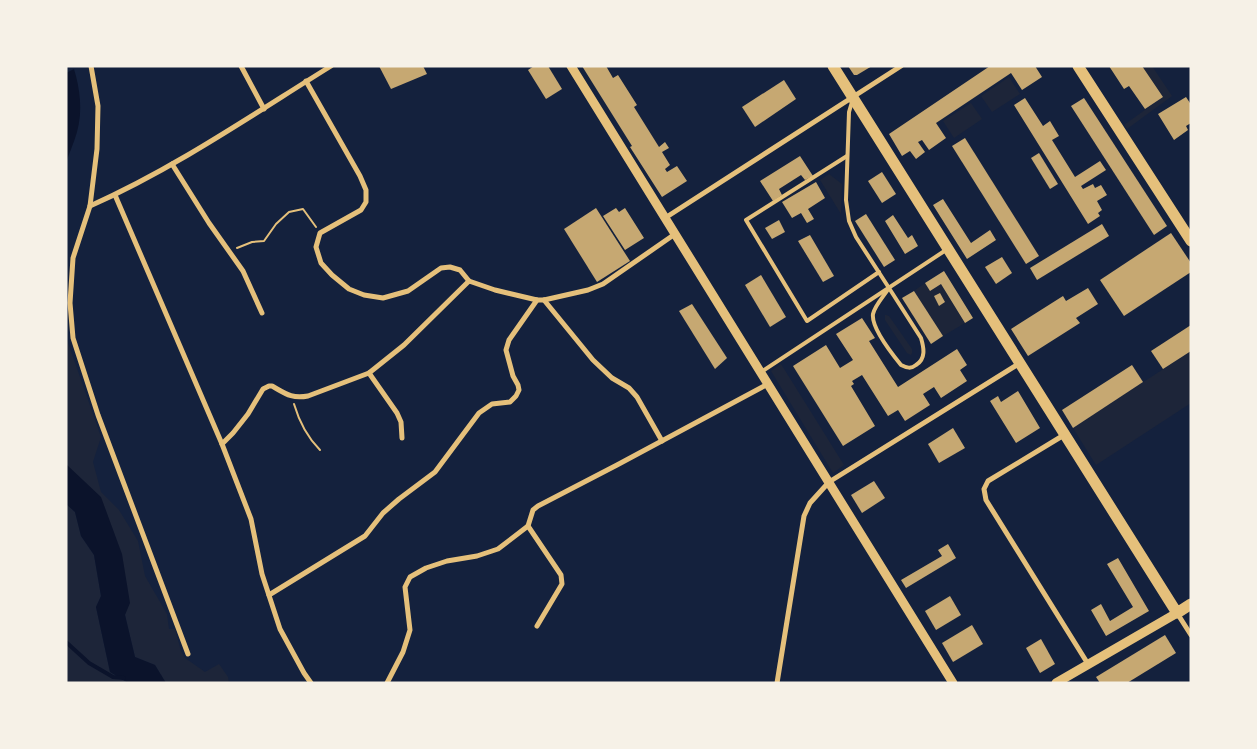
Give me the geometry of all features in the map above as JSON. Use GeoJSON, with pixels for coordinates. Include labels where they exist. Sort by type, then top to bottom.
{"type":"FeatureCollection","features":[{"type":"Feature","properties":{"kind":"main road"},"geometry":{"type":"LineString","coordinates":[[833,66],[1177,613],[1191,604]]}},
{"type":"Feature","properties":{"kind":"main road"},"geometry":{"type":"LineString","coordinates":[[1078,66],[1191,241]]}},
{"type":"Feature","properties":{"kind":"street"},"geometry":{"type":"LineString","coordinates":[[90,66],[98,106],[97,150],[90,206],[73,258],[70,303],[73,338],[98,415],[188,654]]}},
{"type":"Feature","properties":{"kind":"street"},"geometry":{"type":"LineString","coordinates":[[241,66],[264,109]]}},
{"type":"Feature","properties":{"kind":"street"},"geometry":{"type":"LineString","coordinates":[[90,206],[115,195],[172,164],[331,66]]}},
{"type":"Feature","properties":{"kind":"street"},"geometry":{"type":"LineString","coordinates":[[571,66],[953,683]]}},
{"type":"Feature","properties":{"kind":"street"},"geometry":{"type":"LineString","coordinates":[[665,218],[901,66]]}},
{"type":"Feature","properties":{"kind":"street"},"geometry":{"type":"LineString","coordinates":[[306,81],[366,190],[366,202],[361,210],[320,233],[316,246],[321,263],[349,289],[364,295],[383,298],[408,291],[441,268],[450,267],[460,270],[468,281],[495,290],[544,300],[588,290],[603,284],[675,234]]}},
{"type":"Feature","properties":{"kind":"street"},"geometry":{"type":"LineString","coordinates":[[172,164],[243,271],[262,312]]}},
{"type":"Feature","properties":{"kind":"street"},"geometry":{"type":"LineString","coordinates":[[115,195],[222,444],[250,519],[262,574],[280,629],[304,673],[312,683]]}},
{"type":"Feature","properties":{"kind":"street"},"geometry":{"type":"LineString","coordinates":[[222,444],[248,414],[263,389],[272,386],[292,397],[299,398],[369,373],[404,345],[468,281]]}},
{"type":"Feature","properties":{"kind":"street"},"geometry":{"type":"LineString","coordinates":[[269,595],[365,536],[398,499],[435,472],[479,413],[492,404],[510,402],[516,396],[519,390],[518,385],[513,376],[506,350],[509,340],[537,300]]}},
{"type":"Feature","properties":{"kind":"street"},"geometry":{"type":"LineString","coordinates":[[544,300],[593,360],[612,378],[629,388],[638,397],[662,441]]}},
{"type":"Feature","properties":{"kind":"street"},"geometry":{"type":"LineString","coordinates":[[777,683],[804,516],[810,503],[829,482],[1020,363]]}},
{"type":"Feature","properties":{"kind":"street"},"geometry":{"type":"LineString","coordinates":[[369,373],[397,413],[401,422],[402,438]]}},
{"type":"Feature","properties":{"kind":"street"},"geometry":{"type":"LineString","coordinates":[[387,683],[403,652],[410,630],[405,587],[410,577],[426,568],[447,561],[477,556],[498,549],[528,526],[533,510],[538,506],[768,384]]}},
{"type":"Feature","properties":{"kind":"street"},"geometry":{"type":"LineString","coordinates":[[1064,434],[988,481],[984,489],[986,500],[1088,664]]}},
{"type":"Feature","properties":{"kind":"street"},"geometry":{"type":"LineString","coordinates":[[528,526],[561,575],[562,580],[562,584],[537,626]]}},
{"type":"Feature","properties":{"kind":"street"},"geometry":{"type":"LineString","coordinates":[[1056,683],[1177,613],[1191,635]]}},
{"type":"Feature","properties":{"kind":"lane"},"geometry":{"type":"LineString","coordinates":[[853,98],[849,112],[847,156],[846,200],[849,221],[856,237],[890,288],[921,338],[924,348],[923,357],[920,363],[913,367],[906,368],[901,365],[892,354],[873,321],[873,313],[890,288]]}},
{"type":"Feature","properties":{"kind":"lane"},"geometry":{"type":"LineString","coordinates":[[847,156],[746,220],[807,321],[879,272]]}},
{"type":"Feature","properties":{"kind":"lane"},"geometry":{"type":"LineString","coordinates":[[761,372],[948,249]]}},
{"type":"Feature","properties":{"kind":"path"},"geometry":{"type":"LineString","coordinates":[[229,251],[252,242],[264,241],[276,224],[289,212],[303,209],[320,233]]}},
{"type":"Feature","properties":{"kind":"path"},"geometry":{"type":"LineString","coordinates":[[292,397],[296,413],[313,442],[320,450]]}},
{"type":"Feature","properties":{"kind":"shaded area"},"geometry":{"type":"Polygon","coordinates":[[[1142,66],[1152,66],[1172,96],[1127,129],[1124,125],[1163,97],[1142,66]]]}},
{"type":"Feature","properties":{"kind":"shaded area"},"geometry":{"type":"Polygon","coordinates":[[[74,69],[78,84],[80,116],[77,132],[66,163],[66,73],[74,69]]]}},
{"type":"Feature","properties":{"kind":"shaded area"},"geometry":{"type":"Polygon","coordinates":[[[1009,77],[1020,94],[992,112],[981,96],[1009,77]]]}},
{"type":"Feature","properties":{"kind":"shaded area"},"geometry":{"type":"Polygon","coordinates":[[[971,103],[982,119],[954,138],[943,121],[971,103]]]}},
{"type":"Feature","properties":{"kind":"shaded area"},"geometry":{"type":"Polygon","coordinates":[[[829,174],[842,184],[841,214],[820,180],[829,174]]]}},
{"type":"Feature","properties":{"kind":"shaded area"},"geometry":{"type":"Polygon","coordinates":[[[925,283],[930,291],[941,284],[965,323],[943,336],[914,291],[925,283]]]}},
{"type":"Feature","properties":{"kind":"shaded area"},"geometry":{"type":"Polygon","coordinates":[[[885,315],[889,316],[912,349],[911,355],[907,353],[885,320],[885,315]]]}},
{"type":"Feature","properties":{"kind":"shaded area"},"geometry":{"type":"Polygon","coordinates":[[[66,337],[101,437],[93,462],[101,492],[119,510],[138,541],[145,576],[167,614],[169,629],[175,629],[185,658],[205,672],[219,664],[228,677],[229,683],[166,683],[155,665],[135,657],[125,615],[66,465],[66,337]]]}},
{"type":"Feature","properties":{"kind":"shaded area"},"geometry":{"type":"Polygon","coordinates":[[[1191,351],[1191,403],[1096,465],[1073,428],[1191,351]]]}},
{"type":"Feature","properties":{"kind":"shaded area"},"geometry":{"type":"Polygon","coordinates":[[[781,364],[844,465],[833,473],[771,371],[781,364]]]}},
{"type":"Feature","properties":{"kind":"shaded area"},"geometry":{"type":"Polygon","coordinates":[[[66,464],[101,497],[122,554],[130,603],[125,615],[135,657],[155,665],[166,683],[128,683],[110,672],[96,607],[101,596],[94,555],[81,536],[75,512],[66,504],[66,464]]]}},
{"type":"Feature","properties":{"kind":"shaded area"},"geometry":{"type":"Polygon","coordinates":[[[66,504],[75,512],[81,536],[94,555],[101,596],[96,607],[110,672],[128,683],[66,683],[66,504]]]}},
{"type":"Feature","properties":{"kind":"building"},"geometry":{"type":"Polygon","coordinates":[[[379,66],[423,66],[427,74],[391,89],[379,66]]]}},
{"type":"Feature","properties":{"kind":"building"},"geometry":{"type":"Polygon","coordinates":[[[534,66],[548,66],[562,89],[546,99],[528,70],[534,66]]]}},
{"type":"Feature","properties":{"kind":"building"},"geometry":{"type":"Polygon","coordinates":[[[582,66],[606,66],[613,78],[618,75],[637,105],[634,107],[659,147],[665,142],[669,148],[662,152],[670,165],[665,169],[667,172],[677,166],[687,181],[662,197],[582,66]]]}},
{"type":"Feature","properties":{"kind":"building"},"geometry":{"type":"Polygon","coordinates":[[[848,66],[872,66],[854,75],[848,66]]]}},
{"type":"Feature","properties":{"kind":"building"},"geometry":{"type":"Polygon","coordinates":[[[990,66],[1035,66],[1042,77],[1022,90],[1011,73],[936,123],[946,138],[929,150],[922,140],[918,142],[925,152],[916,159],[910,151],[902,156],[889,134],[990,66]]]}},
{"type":"Feature","properties":{"kind":"building"},"geometry":{"type":"Polygon","coordinates":[[[1109,66],[1142,66],[1163,97],[1145,109],[1129,86],[1124,89],[1109,66]]]}},
{"type":"Feature","properties":{"kind":"building"},"geometry":{"type":"Polygon","coordinates":[[[784,80],[796,99],[755,127],[742,107],[784,80]]]}},
{"type":"Feature","properties":{"kind":"building"},"geometry":{"type":"Polygon","coordinates":[[[1186,97],[1191,103],[1191,123],[1186,126],[1188,130],[1174,140],[1158,114],[1186,97]]]}},
{"type":"Feature","properties":{"kind":"building"},"geometry":{"type":"Polygon","coordinates":[[[1025,98],[1043,126],[1050,121],[1059,136],[1052,140],[1075,177],[1100,161],[1106,170],[1081,186],[1083,189],[1093,184],[1095,188],[1101,185],[1107,195],[1097,201],[1102,210],[1098,213],[1100,216],[1088,224],[1014,105],[1025,98]]]}},
{"type":"Feature","properties":{"kind":"building"},"geometry":{"type":"Polygon","coordinates":[[[1084,98],[1167,226],[1154,235],[1071,106],[1084,98]]]}},
{"type":"Feature","properties":{"kind":"building"},"geometry":{"type":"Polygon","coordinates":[[[965,138],[1039,256],[1026,264],[952,146],[965,138]]]}},
{"type":"Feature","properties":{"kind":"building"},"geometry":{"type":"Polygon","coordinates":[[[1039,153],[1058,184],[1050,189],[1031,158],[1039,153]]]}},
{"type":"Feature","properties":{"kind":"building"},"geometry":{"type":"Polygon","coordinates":[[[800,156],[813,176],[805,180],[801,175],[779,189],[782,195],[773,201],[760,181],[800,156]]]}},
{"type":"Feature","properties":{"kind":"building"},"geometry":{"type":"Polygon","coordinates":[[[882,172],[896,194],[882,203],[868,181],[882,172]]]}},
{"type":"Feature","properties":{"kind":"building"},"geometry":{"type":"Polygon","coordinates":[[[816,182],[825,198],[808,209],[814,219],[807,223],[801,213],[792,218],[782,202],[816,182]]]}},
{"type":"Feature","properties":{"kind":"building"},"geometry":{"type":"Polygon","coordinates":[[[943,199],[971,243],[990,230],[996,240],[967,259],[933,205],[943,199]]]}},
{"type":"Feature","properties":{"kind":"building"},"geometry":{"type":"Polygon","coordinates":[[[596,208],[630,261],[597,282],[564,229],[596,208]]]}},
{"type":"Feature","properties":{"kind":"building"},"geometry":{"type":"Polygon","coordinates":[[[616,208],[619,212],[625,208],[644,238],[625,250],[603,216],[616,208]]]}},
{"type":"Feature","properties":{"kind":"building"},"geometry":{"type":"Polygon","coordinates":[[[866,214],[895,260],[884,267],[855,221],[866,214]]]}},
{"type":"Feature","properties":{"kind":"building"},"geometry":{"type":"Polygon","coordinates":[[[893,215],[908,238],[912,235],[918,246],[905,254],[885,221],[893,215]]]}},
{"type":"Feature","properties":{"kind":"building"},"geometry":{"type":"Polygon","coordinates":[[[779,220],[785,232],[772,239],[765,228],[779,220]]]}},
{"type":"Feature","properties":{"kind":"building"},"geometry":{"type":"Polygon","coordinates":[[[1102,224],[1109,236],[1037,280],[1030,268],[1102,224]]]}},
{"type":"Feature","properties":{"kind":"building"},"geometry":{"type":"Polygon","coordinates":[[[1171,233],[1191,263],[1191,272],[1124,316],[1100,280],[1171,233]]]}},
{"type":"Feature","properties":{"kind":"building"},"geometry":{"type":"Polygon","coordinates":[[[810,235],[834,276],[823,282],[798,241],[810,235]]]}},
{"type":"Feature","properties":{"kind":"building"},"geometry":{"type":"Polygon","coordinates":[[[1002,257],[1012,273],[996,284],[985,267],[1002,257]]]}},
{"type":"Feature","properties":{"kind":"building"},"geometry":{"type":"Polygon","coordinates":[[[944,271],[973,318],[965,323],[941,284],[930,291],[925,283],[944,271]]]}},
{"type":"Feature","properties":{"kind":"building"},"geometry":{"type":"Polygon","coordinates":[[[761,275],[786,317],[770,327],[745,285],[761,275]]]}},
{"type":"Feature","properties":{"kind":"building"},"geometry":{"type":"Polygon","coordinates":[[[1088,288],[1098,304],[1076,318],[1080,323],[1028,356],[1011,329],[1063,296],[1066,301],[1088,288]]]}},
{"type":"Feature","properties":{"kind":"building"},"geometry":{"type":"Polygon","coordinates":[[[914,291],[943,336],[931,344],[902,298],[914,291]]]}},
{"type":"Feature","properties":{"kind":"building"},"geometry":{"type":"Polygon","coordinates":[[[940,293],[945,302],[939,306],[934,296],[940,293]]]}},
{"type":"Feature","properties":{"kind":"building"},"geometry":{"type":"Polygon","coordinates":[[[692,304],[727,358],[715,369],[679,311],[692,304]]]}},
{"type":"Feature","properties":{"kind":"building"},"geometry":{"type":"Polygon","coordinates":[[[862,318],[875,338],[869,341],[898,387],[957,349],[967,365],[960,370],[967,381],[941,398],[934,387],[923,394],[930,405],[905,421],[898,410],[888,416],[862,375],[852,381],[854,384],[851,386],[875,426],[843,446],[793,366],[826,345],[840,368],[853,360],[836,334],[862,318]]]}},
{"type":"Feature","properties":{"kind":"building"},"geometry":{"type":"Polygon","coordinates":[[[1191,325],[1191,351],[1163,369],[1151,351],[1191,325]]]}},
{"type":"Feature","properties":{"kind":"building"},"geometry":{"type":"Polygon","coordinates":[[[1132,365],[1143,382],[1073,428],[1062,410],[1132,365]]]}},
{"type":"Feature","properties":{"kind":"building"},"geometry":{"type":"Polygon","coordinates":[[[1018,391],[1040,428],[1016,443],[990,401],[998,396],[1001,402],[1018,391]]]}},
{"type":"Feature","properties":{"kind":"building"},"geometry":{"type":"Polygon","coordinates":[[[953,428],[965,448],[939,463],[928,444],[953,428]]]}},
{"type":"Feature","properties":{"kind":"building"},"geometry":{"type":"Polygon","coordinates":[[[874,481],[885,498],[862,513],[851,495],[874,481]]]}},
{"type":"Feature","properties":{"kind":"building"},"geometry":{"type":"Polygon","coordinates":[[[948,544],[956,558],[906,588],[901,580],[942,556],[938,550],[948,544]]]}},
{"type":"Feature","properties":{"kind":"building"},"geometry":{"type":"Polygon","coordinates":[[[1118,558],[1149,611],[1106,636],[1091,610],[1101,604],[1110,621],[1133,607],[1107,564],[1118,558]]]}},
{"type":"Feature","properties":{"kind":"building"},"geometry":{"type":"Polygon","coordinates":[[[950,596],[961,615],[936,630],[925,611],[950,596]]]}},
{"type":"Feature","properties":{"kind":"building"},"geometry":{"type":"Polygon","coordinates":[[[972,625],[983,644],[953,662],[942,643],[972,625]]]}},
{"type":"Feature","properties":{"kind":"building"},"geometry":{"type":"Polygon","coordinates":[[[1165,635],[1176,653],[1127,683],[1100,683],[1096,677],[1165,635]]]}},
{"type":"Feature","properties":{"kind":"building"},"geometry":{"type":"Polygon","coordinates":[[[1041,639],[1055,664],[1040,673],[1026,648],[1041,639]]]}},
{"type":"Feature","properties":{"kind":"waterway"},"geometry":{"type":"LineString","coordinates":[[66,642],[89,663],[113,677],[124,678]]}}]}
